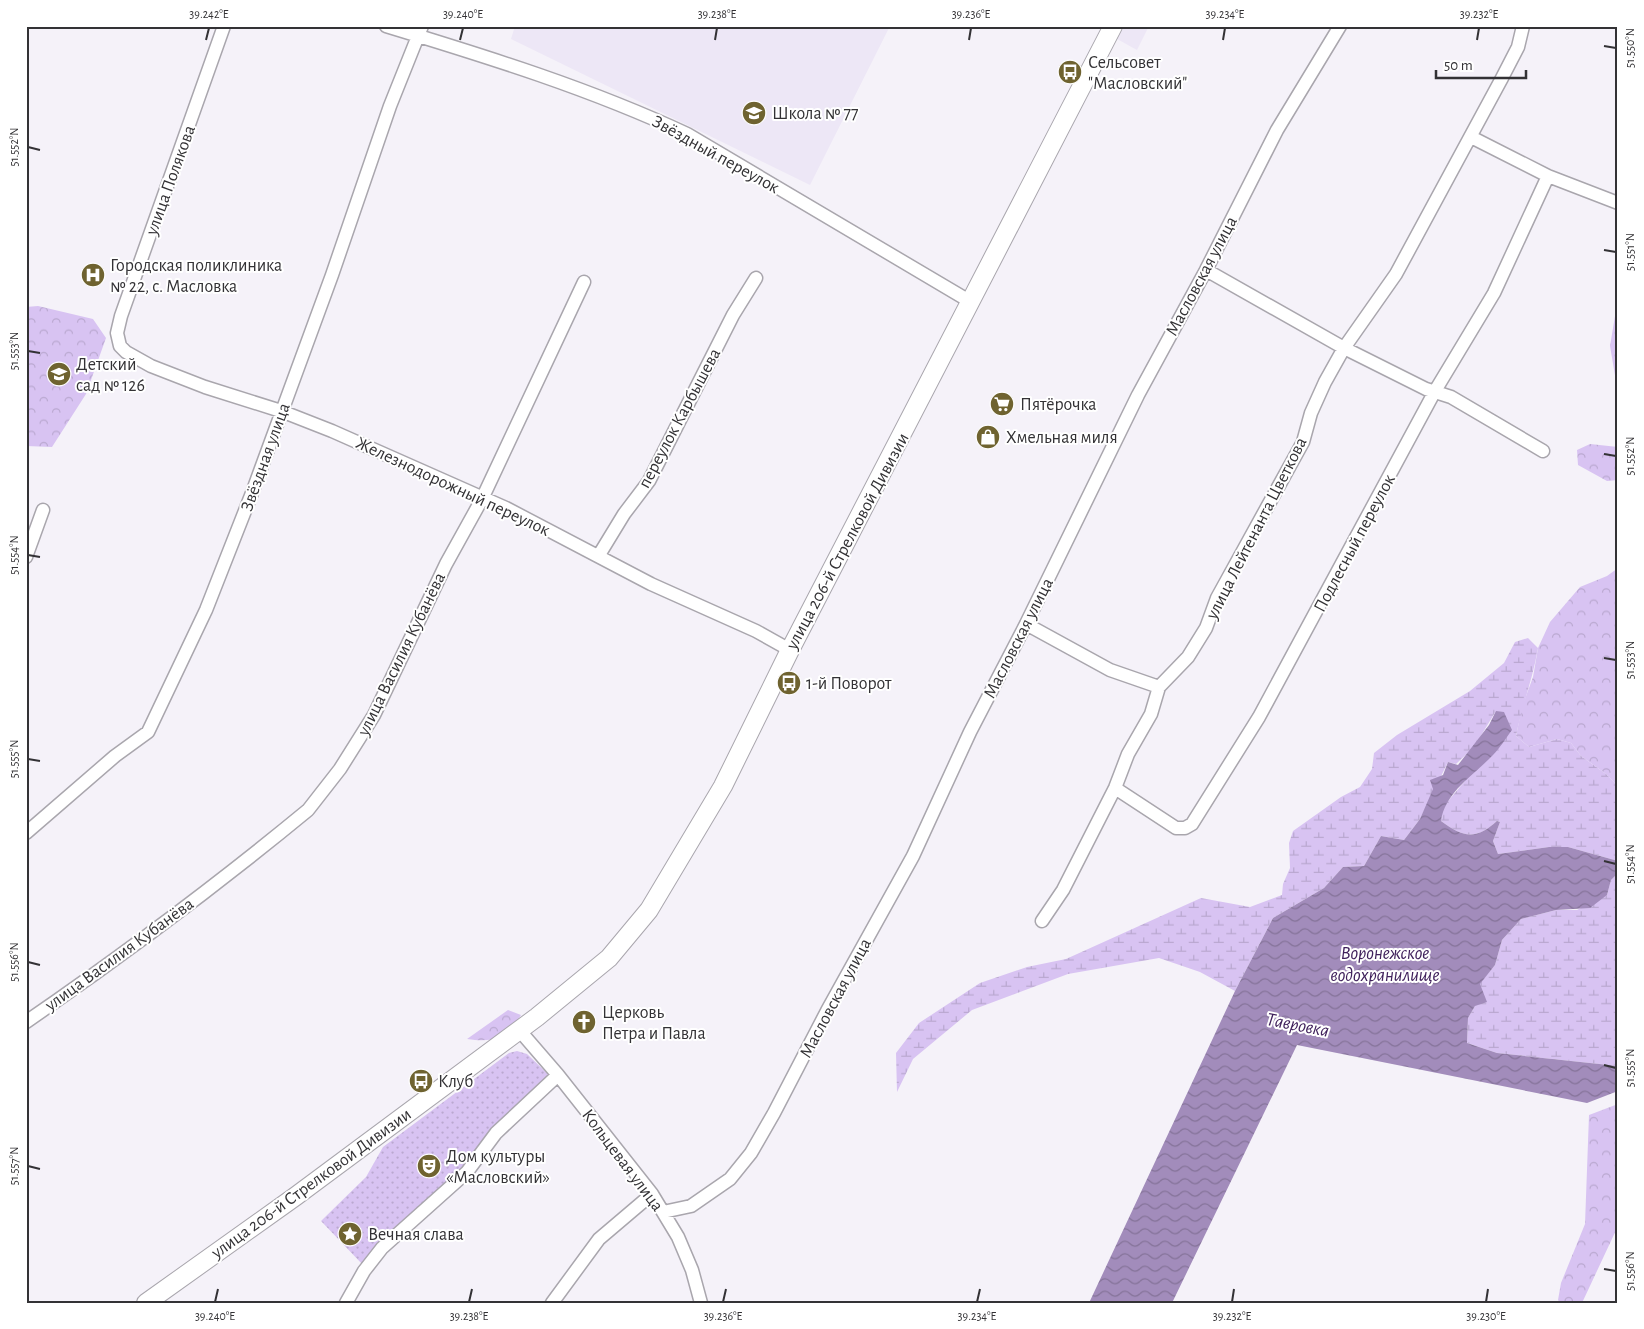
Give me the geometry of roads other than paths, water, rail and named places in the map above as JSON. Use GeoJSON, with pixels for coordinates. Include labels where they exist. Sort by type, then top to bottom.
{"type":"FeatureCollection","features":[{"type":"Feature","properties":{"kind":"main road","name":"улица 206-й Стрелковой Дивизии"},"geometry":{"type":"LineString","coordinates":[[146,1303],[296,1196],[520,1031],[609,958],[649,910],[723,786],[790,650],[1113,26]]}},
{"type":"Feature","properties":{"kind":"street","name":"улица Полякова"},"geometry":{"type":"LineString","coordinates":[[116,334],[224,26]]}},
{"type":"Feature","properties":{"kind":"street","name":"Звёздный переулок"},"geometry":{"type":"LineString","coordinates":[[386,26],[420,31],[597,96],[687,134],[971,302]]}},
{"type":"Feature","properties":{"kind":"street","name":"Масловская улица"},"geometry":{"type":"LineString","coordinates":[[662,1212],[692,1206],[730,1180],[751,1153],[774,1113],[913,856],[970,732],[1026,624],[1138,395],[1206,270],[1277,130],[1340,26]]}},
{"type":"Feature","properties":{"kind":"street","name":"улица Лейтенанта Цветкова"},"geometry":{"type":"LineString","coordinates":[[1158,687],[1188,657],[1206,628],[1217,598],[1303,442],[1311,413],[1344,348],[1396,274],[1518,47],[1523,26]]}},
{"type":"Feature","properties":{"kind":"street","name":"Звёздная улица"},"geometry":{"type":"LineString","coordinates":[[26,834],[116,756],[148,732],[206,610],[332,275],[387,115],[420,31]]}},
{"type":"Feature","properties":{"kind":"street"},"geometry":{"type":"LineString","coordinates":[[1471,137],[1548,176],[1618,203]]}},
{"type":"Feature","properties":{"kind":"street","name":"Подлесный переулок"},"geometry":{"type":"LineString","coordinates":[[1115,788],[1176,828],[1185,828],[1192,824],[1259,717],[1436,390],[1494,293],[1548,176]]}},
{"type":"Feature","properties":{"kind":"street"},"geometry":{"type":"LineString","coordinates":[[1206,270],[1344,348],[1426,389],[1436,390],[1451,397],[1543,451]]}},
{"type":"Feature","properties":{"kind":"street","name":"переулок Карбышева"},"geometry":{"type":"LineString","coordinates":[[599,555],[624,514],[649,481],[733,315],[756,278]]}},
{"type":"Feature","properties":{"kind":"street","name":"улица Василия Кубанёва"},"geometry":{"type":"LineString","coordinates":[[26,1022],[118,958],[171,918],[283,830],[318,797],[357,745],[374,715],[446,564],[482,499],[584,282]]}},
{"type":"Feature","properties":{"kind":"street","name":"Железнодорожный переулок"},"geometry":{"type":"LineString","coordinates":[[116,334],[120,346],[126,352],[152,366],[205,387],[281,411],[332,431],[506,508],[599,555],[651,584],[756,631],[790,650]]}},
{"type":"Feature","properties":{"kind":"street"},"geometry":{"type":"LineString","coordinates":[[26,557],[43,510]]}},
{"type":"Feature","properties":{"kind":"street"},"geometry":{"type":"LineString","coordinates":[[1026,624],[1110,670],[1158,687],[1152,714],[1128,754],[1115,788],[1063,890],[1042,921]]}},
{"type":"Feature","properties":{"kind":"street","name":"Кольцевая улица"},"geometry":{"type":"LineString","coordinates":[[520,1031],[558,1075],[652,1194],[681,1245],[701,1303]]}},
{"type":"Feature","properties":{"kind":"street"},"geometry":{"type":"LineString","coordinates":[[346,1303],[364,1271],[382,1248],[467,1172],[496,1133],[558,1075]]}},
{"type":"Feature","properties":{"kind":"street"},"geometry":{"type":"LineString","coordinates":[[552,1303],[599,1239],[652,1194]]}},
{"type":"Feature","properties":{"kind":"water","name":"Воронежское водохранилище"},"geometry":{"type":"Polygon","coordinates":[[[1496,711],[1504,712],[1512,730],[1496,752],[1454,793],[1448,801],[1441,821],[1456,831],[1475,834],[1482,832],[1497,821],[1500,822],[1493,841],[1498,854],[1549,847],[1568,847],[1618,861],[1618,873],[1611,880],[1607,895],[1590,908],[1556,910],[1521,919],[1502,940],[1495,965],[1480,984],[1487,1002],[1475,1006],[1468,1018],[1467,1043],[1497,1053],[1618,1066],[1618,1091],[1587,1103],[1297,1045],[1172,1303],[1089,1303],[1235,991],[1273,918],[1324,888],[1343,867],[1364,866],[1381,836],[1404,840],[1420,819],[1433,789],[1430,780],[1443,775],[1448,762],[1458,765],[1489,725],[1496,711]]]}},
{"type":"Feature","properties":{"kind":"place","name":"Сельсовет \"Масловский\""},"geometry":{"type":"Point","coordinates":[1070,72]}},
{"type":"Feature","properties":{"kind":"place","name":"Школа № 77"},"geometry":{"type":"Point","coordinates":[754,113]}},
{"type":"Feature","properties":{"kind":"place","name":"Городская поликлиника № 22, с. Масловка"},"geometry":{"type":"Point","coordinates":[93,275]}},
{"type":"Feature","properties":{"kind":"place","name":"Детский сад № 126"},"geometry":{"type":"Point","coordinates":[59,374]}},
{"type":"Feature","properties":{"kind":"place","name":"Пятёрочка"},"geometry":{"type":"Point","coordinates":[1002,404]}},
{"type":"Feature","properties":{"kind":"place","name":"Хмельная миля"},"geometry":{"type":"Point","coordinates":[988,437]}},
{"type":"Feature","properties":{"kind":"place","name":"1-й Поворот"},"geometry":{"type":"Point","coordinates":[789,683]}},
{"type":"Feature","properties":{"kind":"place","name":"Церковь Петра и Павла"},"geometry":{"type":"Point","coordinates":[584,1022]}},
{"type":"Feature","properties":{"kind":"place","name":"Клуб"},"geometry":{"type":"Point","coordinates":[421,1081]}},
{"type":"Feature","properties":{"kind":"place","name":"Дом культуры «Масловский»"},"geometry":{"type":"Point","coordinates":[429,1166]}},
{"type":"Feature","properties":{"kind":"place","name":"Вечная слава"},"geometry":{"type":"Point","coordinates":[350,1234]}},
{"type":"Feature","properties":{"kind":"water label","name":"Тавровка"},"geometry":{"type":"Point","coordinates":[1298,1024]}}]}
